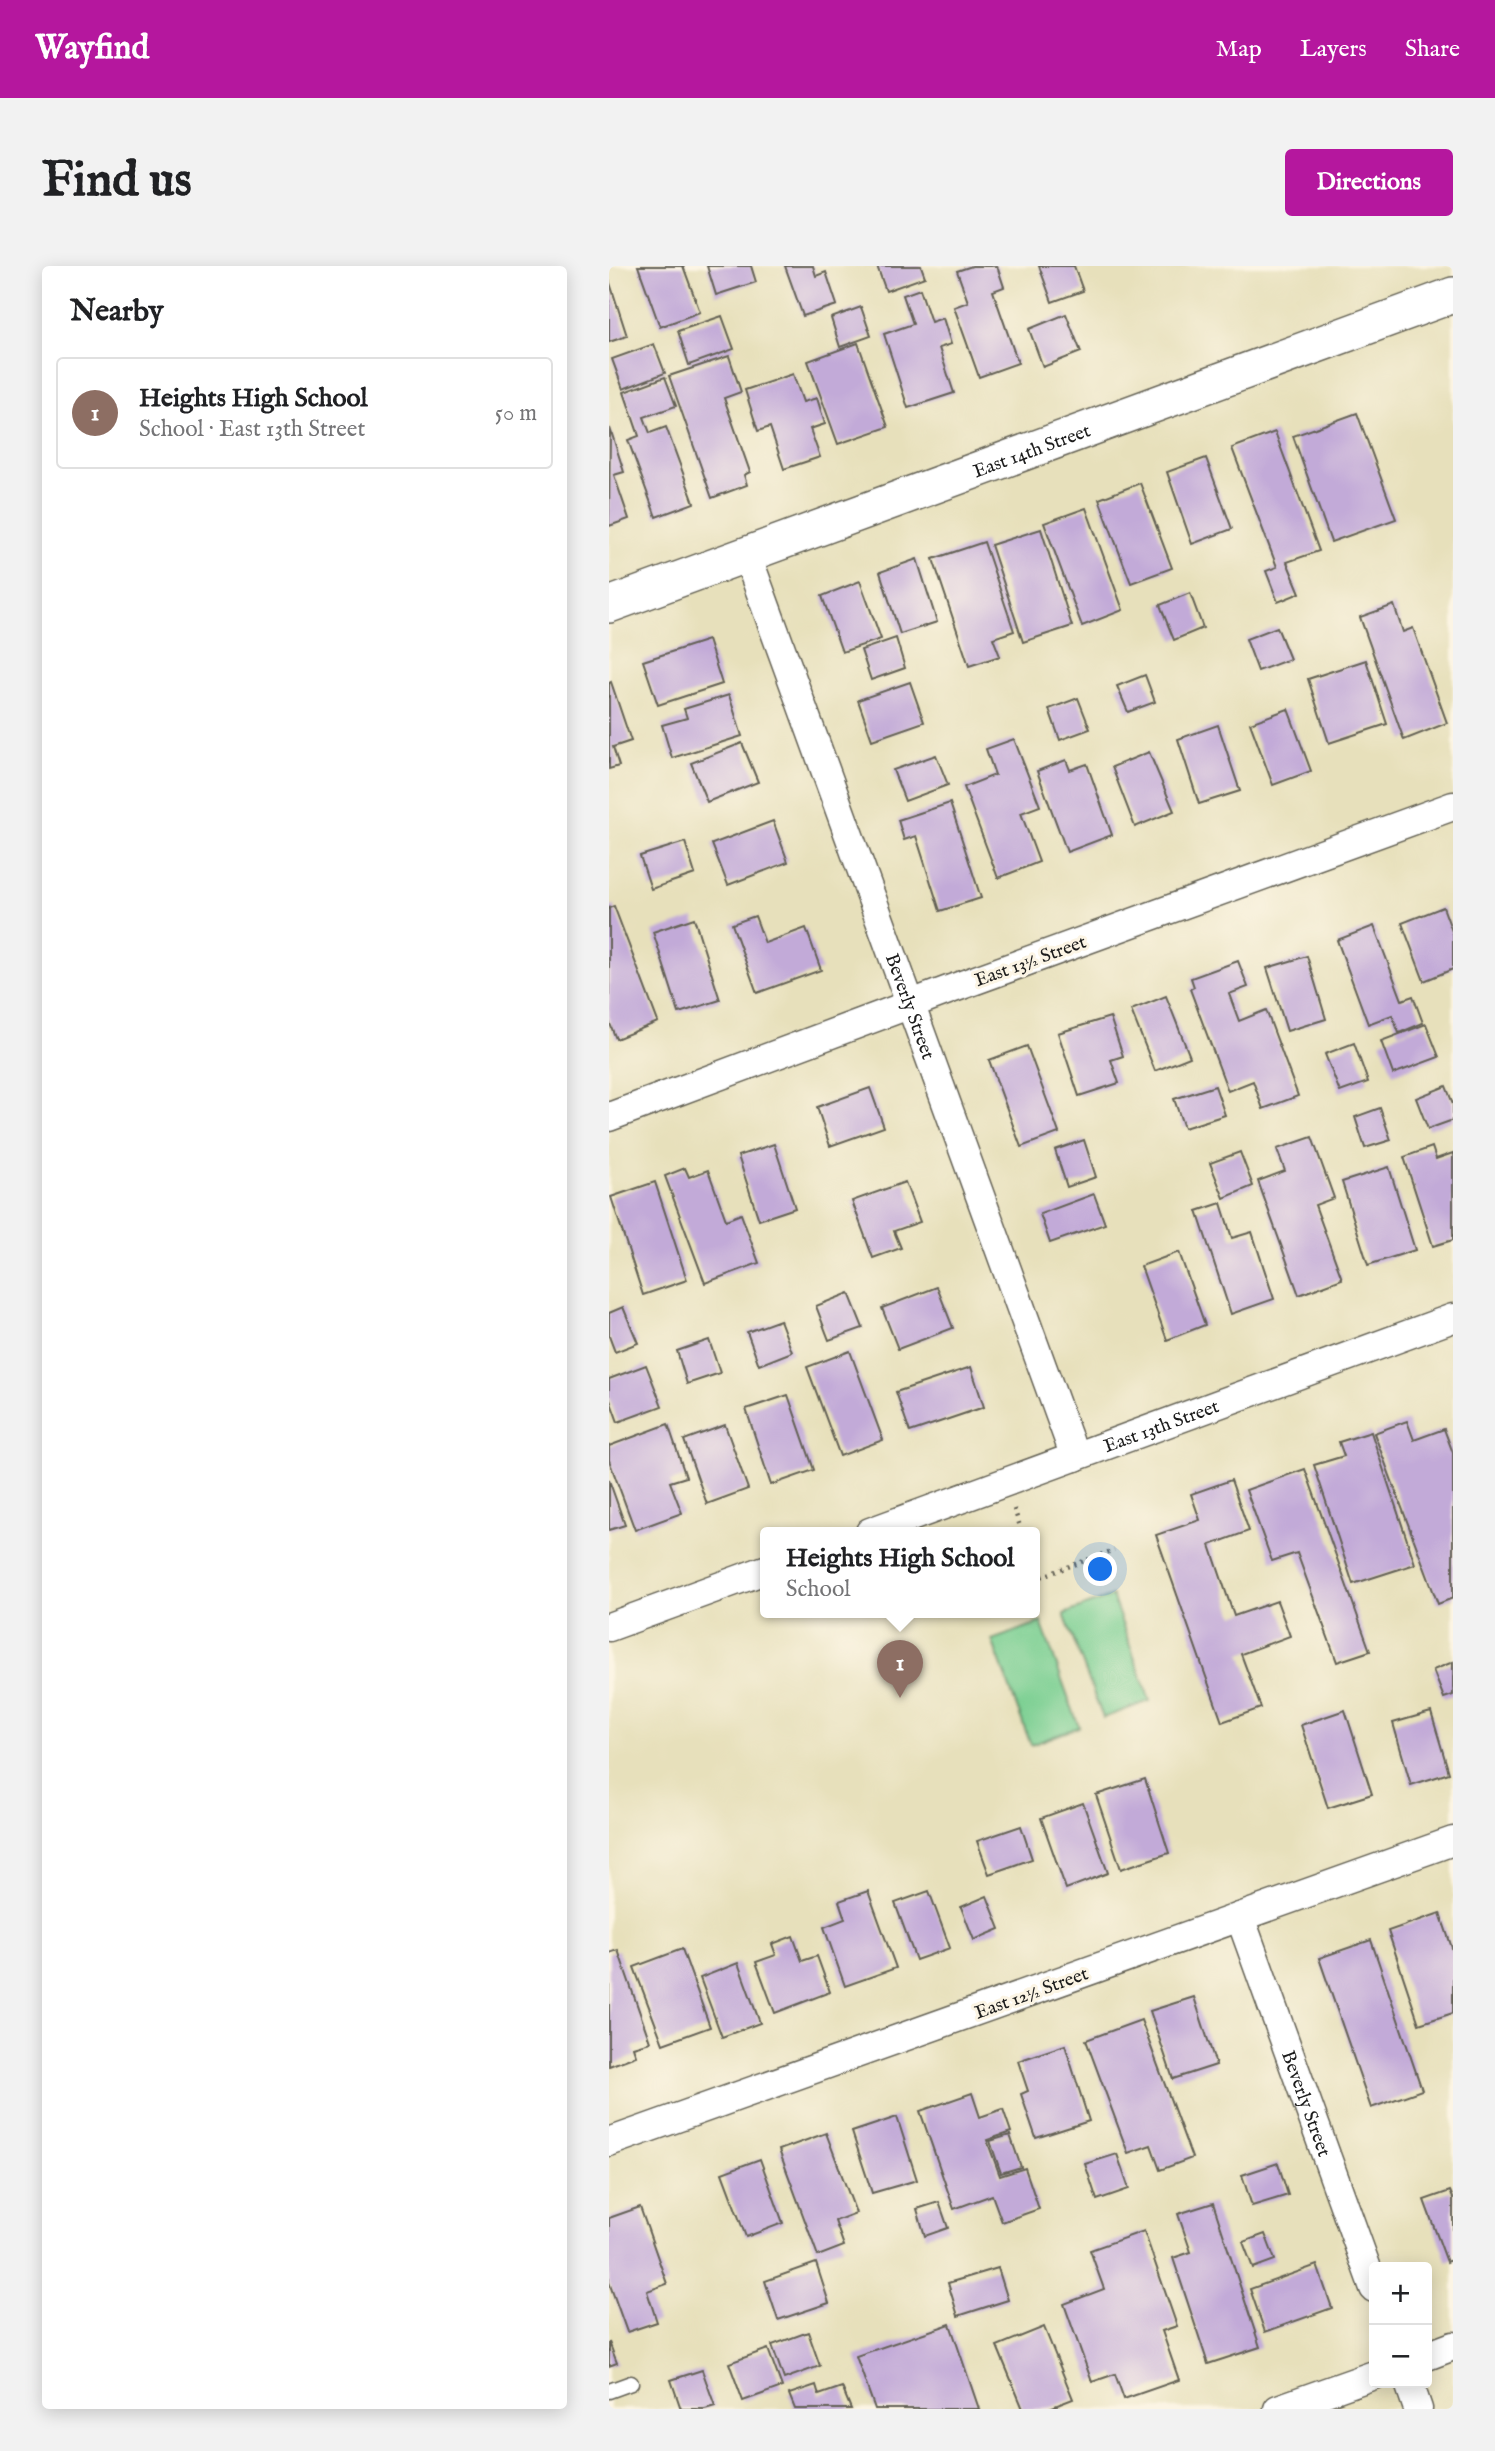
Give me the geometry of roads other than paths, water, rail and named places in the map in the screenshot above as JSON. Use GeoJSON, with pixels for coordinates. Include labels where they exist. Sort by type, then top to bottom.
{"type":"FeatureCollection","features":[{"type":"Feature","properties":{"kind":"street","name":"East 14th Street"},"geometry":{"type":"LineString","coordinates":[[609,605],[1453,295]]}},
{"type":"Feature","properties":{"kind":"street","name":"Beverly Street"},"geometry":{"type":"LineString","coordinates":[[747,555],[1075,1457]]}},
{"type":"Feature","properties":{"kind":"street","name":"East 13½ Street"},"geometry":{"type":"LineString","coordinates":[[609,1117],[1453,806]]}},
{"type":"Feature","properties":{"kind":"street","name":"East 13th Street"},"geometry":{"type":"LineString","coordinates":[[884,1527],[1453,1318]]}},
{"type":"Feature","properties":{"kind":"street"},"geometry":{"type":"LineString","coordinates":[[609,1627],[760,1572]]}},
{"type":"Feature","properties":{"kind":"street","name":"East 12½ Street"},"geometry":{"type":"LineString","coordinates":[[609,2142],[1453,1841]]}},
{"type":"Feature","properties":{"kind":"street","name":"Beverly Street"},"geometry":{"type":"LineString","coordinates":[[1240,1917],[1369,2274]]}},
{"type":"Feature","properties":{"kind":"street"},"geometry":{"type":"LineString","coordinates":[[1432,2354],[1453,2346]]}},
{"type":"Feature","properties":{"kind":"street"},"geometry":{"type":"LineString","coordinates":[[1278,2409],[1369,2377]]}},
{"type":"Feature","properties":{"kind":"street"},"geometry":{"type":"LineString","coordinates":[[1411,2388],[1418,2409]]}},
{"type":"Feature","properties":{"kind":"lane"},"geometry":{"type":"LineString","coordinates":[[609,2391],[631,2383]]}},
{"type":"Feature","properties":{"kind":"place","name":"Heights High School"},"geometry":{"type":"Point","coordinates":[900,1698]}}]}
